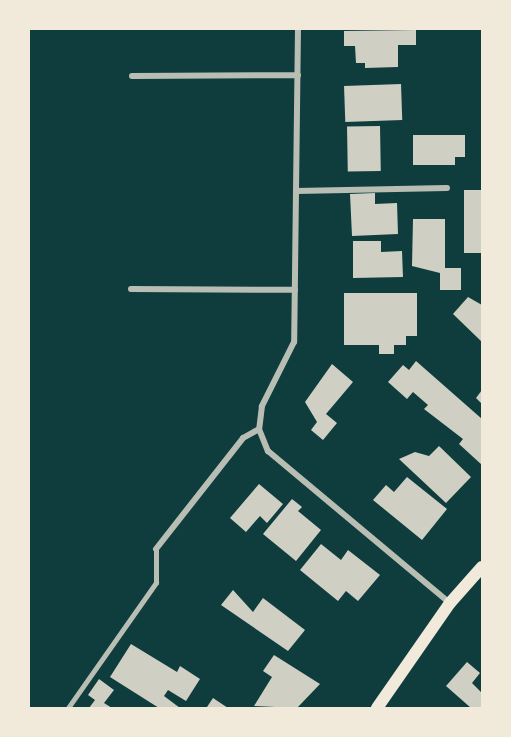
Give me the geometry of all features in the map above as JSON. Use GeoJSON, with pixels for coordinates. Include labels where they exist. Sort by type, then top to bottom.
{"type":"FeatureCollection","features":[{"type":"Feature","properties":{"kind":"main road"},"geometry":{"type":"LineString","coordinates":[[377,708],[450,603],[483,567]]}},
{"type":"Feature","properties":{"kind":"street"},"geometry":{"type":"LineString","coordinates":[[298,28],[294,342],[262,406],[259,429],[268,451],[450,603]]}},
{"type":"Feature","properties":{"kind":"street"},"geometry":{"type":"LineString","coordinates":[[132,76],[298,75]]}},
{"type":"Feature","properties":{"kind":"street"},"geometry":{"type":"LineString","coordinates":[[297,191],[447,188]]}},
{"type":"Feature","properties":{"kind":"street"},"geometry":{"type":"LineString","coordinates":[[131,289],[295,290]]}},
{"type":"Feature","properties":{"kind":"street"},"geometry":{"type":"LineString","coordinates":[[156,549],[243,438],[259,429]]}},
{"type":"Feature","properties":{"kind":"lane"},"geometry":{"type":"LineString","coordinates":[[68,708],[156,583],[156,549]]}},
{"type":"Feature","properties":{"kind":"building"},"geometry":{"type":"Polygon","coordinates":[[[416,30],[416,45],[398,45],[398,67],[365,68],[365,63],[356,63],[355,46],[344,46],[344,31],[416,30]]]}},
{"type":"Feature","properties":{"kind":"building"},"geometry":{"type":"Polygon","coordinates":[[[401,84],[402,120],[345,122],[344,86],[401,84]]]}},
{"type":"Feature","properties":{"kind":"building"},"geometry":{"type":"Polygon","coordinates":[[[380,126],[381,171],[348,172],[347,127],[380,126]]]}},
{"type":"Feature","properties":{"kind":"building"},"geometry":{"type":"Polygon","coordinates":[[[413,135],[465,135],[465,157],[455,157],[455,165],[413,165],[413,135]]]}},
{"type":"Feature","properties":{"kind":"building"},"geometry":{"type":"Polygon","coordinates":[[[464,190],[482,190],[482,253],[464,253],[464,190]]]}},
{"type":"Feature","properties":{"kind":"building"},"geometry":{"type":"Polygon","coordinates":[[[375,193],[375,204],[397,203],[398,234],[352,236],[350,194],[375,193]]]}},
{"type":"Feature","properties":{"kind":"building"},"geometry":{"type":"Polygon","coordinates":[[[413,219],[445,219],[445,268],[461,268],[461,290],[440,290],[440,273],[412,266],[413,219]]]}},
{"type":"Feature","properties":{"kind":"building"},"geometry":{"type":"Polygon","coordinates":[[[353,241],[381,241],[381,252],[402,251],[403,277],[353,278],[353,241]]]}},
{"type":"Feature","properties":{"kind":"building"},"geometry":{"type":"Polygon","coordinates":[[[344,293],[417,293],[417,336],[406,336],[406,345],[394,345],[394,354],[379,354],[379,345],[344,345],[344,293]]]}},
{"type":"Feature","properties":{"kind":"building"},"geometry":{"type":"Polygon","coordinates":[[[468,297],[482,305],[482,342],[453,314],[468,297]]]}},
{"type":"Feature","properties":{"kind":"building"},"geometry":{"type":"Polygon","coordinates":[[[416,361],[482,419],[482,465],[459,444],[463,439],[424,409],[428,405],[413,392],[407,399],[388,382],[403,365],[409,370],[416,361]]]}},
{"type":"Feature","properties":{"kind":"building"},"geometry":{"type":"Polygon","coordinates":[[[332,364],[353,382],[326,414],[337,423],[323,440],[311,430],[317,422],[305,402],[332,364]]]}},
{"type":"Feature","properties":{"kind":"building"},"geometry":{"type":"Polygon","coordinates":[[[482,390],[482,404],[476,398],[482,390]]]}},
{"type":"Feature","properties":{"kind":"building"},"geometry":{"type":"Polygon","coordinates":[[[439,446],[471,477],[446,503],[399,459],[415,452],[429,456],[439,446]]]}},
{"type":"Feature","properties":{"kind":"building"},"geometry":{"type":"Polygon","coordinates":[[[407,477],[447,509],[422,540],[373,500],[386,485],[394,492],[407,477]]]}},
{"type":"Feature","properties":{"kind":"building"},"geometry":{"type":"Polygon","coordinates":[[[259,484],[283,504],[267,523],[260,516],[246,532],[230,518],[259,484]]]}},
{"type":"Feature","properties":{"kind":"building"},"geometry":{"type":"Polygon","coordinates":[[[292,499],[302,507],[298,511],[321,530],[296,561],[263,534],[292,499]]]}},
{"type":"Feature","properties":{"kind":"building"},"geometry":{"type":"Polygon","coordinates":[[[321,544],[341,560],[348,550],[380,575],[358,601],[346,591],[338,601],[300,570],[321,544]]]}},
{"type":"Feature","properties":{"kind":"building"},"geometry":{"type":"Polygon","coordinates":[[[233,590],[253,612],[263,598],[305,630],[288,651],[221,605],[233,590]]]}},
{"type":"Feature","properties":{"kind":"building"},"geometry":{"type":"Polygon","coordinates":[[[131,644],[177,672],[180,666],[200,679],[186,701],[168,690],[164,696],[180,708],[159,708],[110,677],[131,644]]]}},
{"type":"Feature","properties":{"kind":"building"},"geometry":{"type":"Polygon","coordinates":[[[274,655],[320,684],[297,708],[254,706],[272,677],[263,671],[274,655]]]}},
{"type":"Feature","properties":{"kind":"building"},"geometry":{"type":"Polygon","coordinates":[[[467,662],[480,673],[472,683],[482,693],[482,708],[471,708],[446,686],[467,662]]]}},
{"type":"Feature","properties":{"kind":"building"},"geometry":{"type":"Polygon","coordinates":[[[99,679],[114,690],[104,703],[112,708],[89,708],[95,700],[88,695],[99,679]]]}},
{"type":"Feature","properties":{"kind":"building"},"geometry":{"type":"Polygon","coordinates":[[[213,698],[228,708],[207,707],[213,698]]]}}]}
